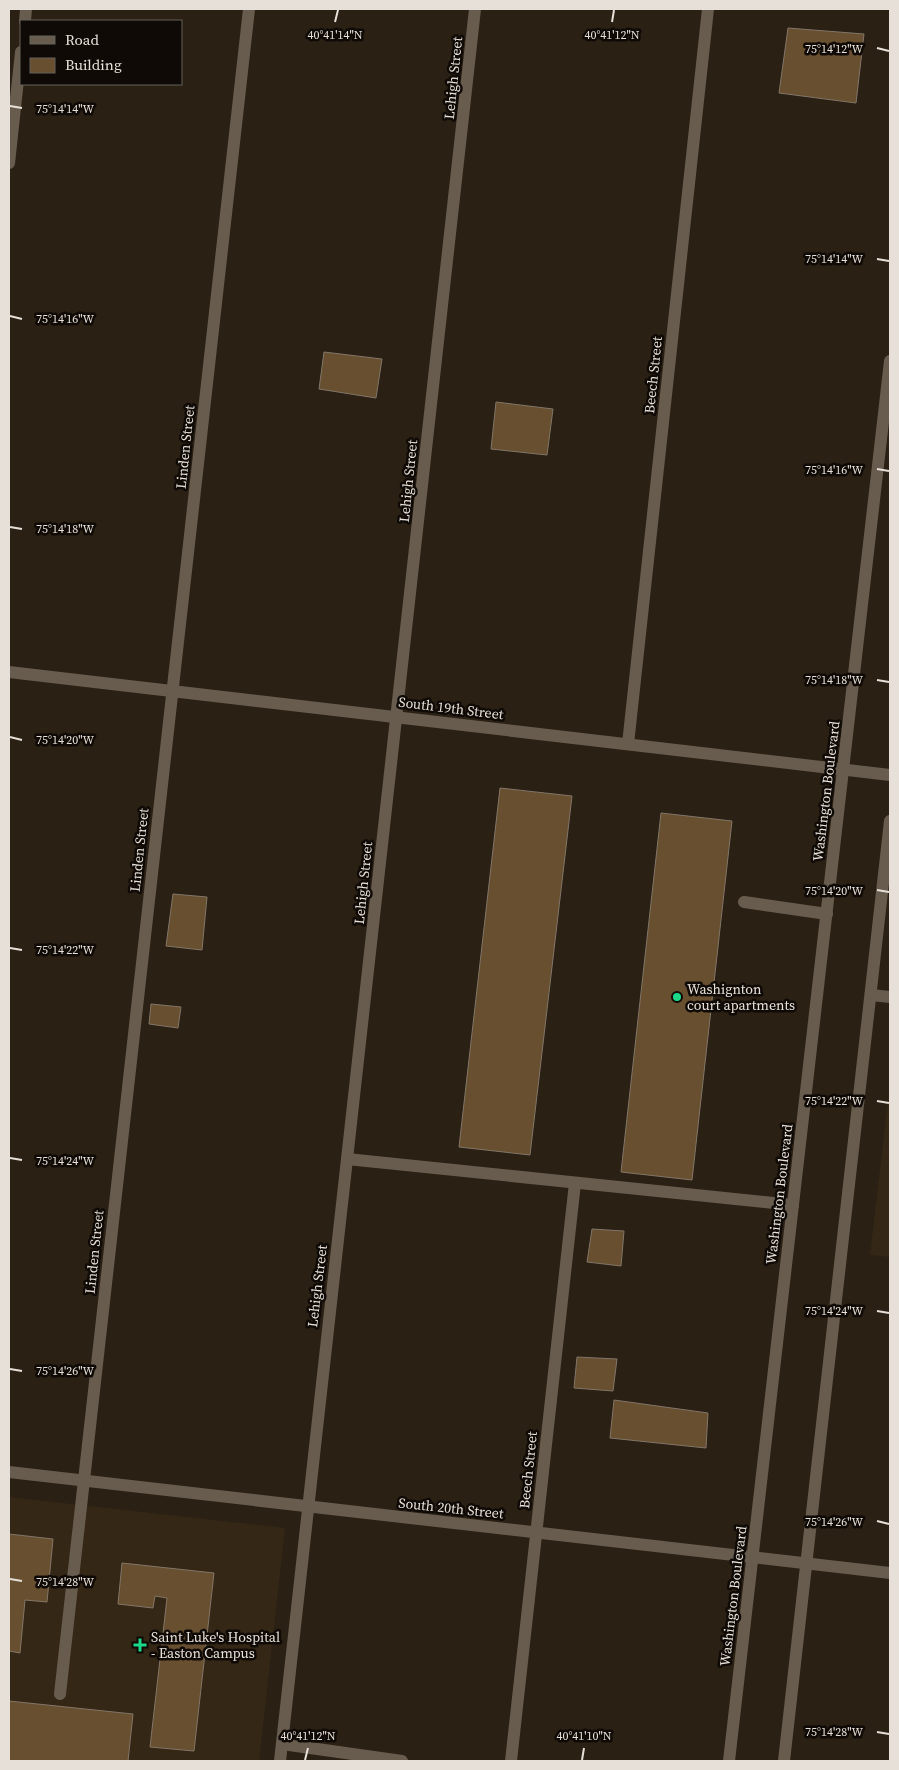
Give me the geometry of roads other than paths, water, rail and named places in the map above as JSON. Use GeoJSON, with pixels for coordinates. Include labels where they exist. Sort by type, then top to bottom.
{"type":"FeatureCollection","features":[{"type":"Feature","properties":{"kind":"street","name":"Linden Street"},"geometry":{"type":"LineString","coordinates":[[60,1694],[248,9]]}},
{"type":"Feature","properties":{"kind":"street","name":"Lehigh Street"},"geometry":{"type":"LineString","coordinates":[[280,1761],[398,717],[475,9]]}},
{"type":"Feature","properties":{"kind":"street","name":"Beech Street"},"geometry":{"type":"LineString","coordinates":[[628,744],[708,9]]}},
{"type":"Feature","properties":{"kind":"street"},"geometry":{"type":"LineString","coordinates":[[9,163],[20,61]]}},
{"type":"Feature","properties":{"kind":"street","name":"Washington Boulevard"},"geometry":{"type":"LineString","coordinates":[[729,1761],[890,361]]}},
{"type":"Feature","properties":{"kind":"street","name":"South 19th Street"},"geometry":{"type":"LineString","coordinates":[[9,672],[890,775]]}},
{"type":"Feature","properties":{"kind":"street"},"geometry":{"type":"LineString","coordinates":[[784,1761],[890,821]]}},
{"type":"Feature","properties":{"kind":"street"},"geometry":{"type":"LineString","coordinates":[[744,902],[827,914]]}},
{"type":"Feature","properties":{"kind":"street"},"geometry":{"type":"LineString","coordinates":[[871,995],[890,997]]}},
{"type":"Feature","properties":{"kind":"street"},"geometry":{"type":"LineString","coordinates":[[347,1159],[793,1205]]}},
{"type":"Feature","properties":{"kind":"street","name":"Beech Street"},"geometry":{"type":"LineString","coordinates":[[511,1761],[575,1183]]}},
{"type":"Feature","properties":{"kind":"street","name":"South 20th Street"},"geometry":{"type":"LineString","coordinates":[[9,1472],[890,1572]]}},
{"type":"Feature","properties":{"kind":"street"},"geometry":{"type":"LineString","coordinates":[[282,1744],[402,1761]]}},
{"type":"Feature","properties":{"kind":"place","name":"Washignton court apartments"},"geometry":{"type":"Point","coordinates":[677,997]}},
{"type":"Feature","properties":{"kind":"place","name":"Saint Luke's Hospital - Easton Campus"},"geometry":{"type":"Point","coordinates":[140,1645]}}]}
